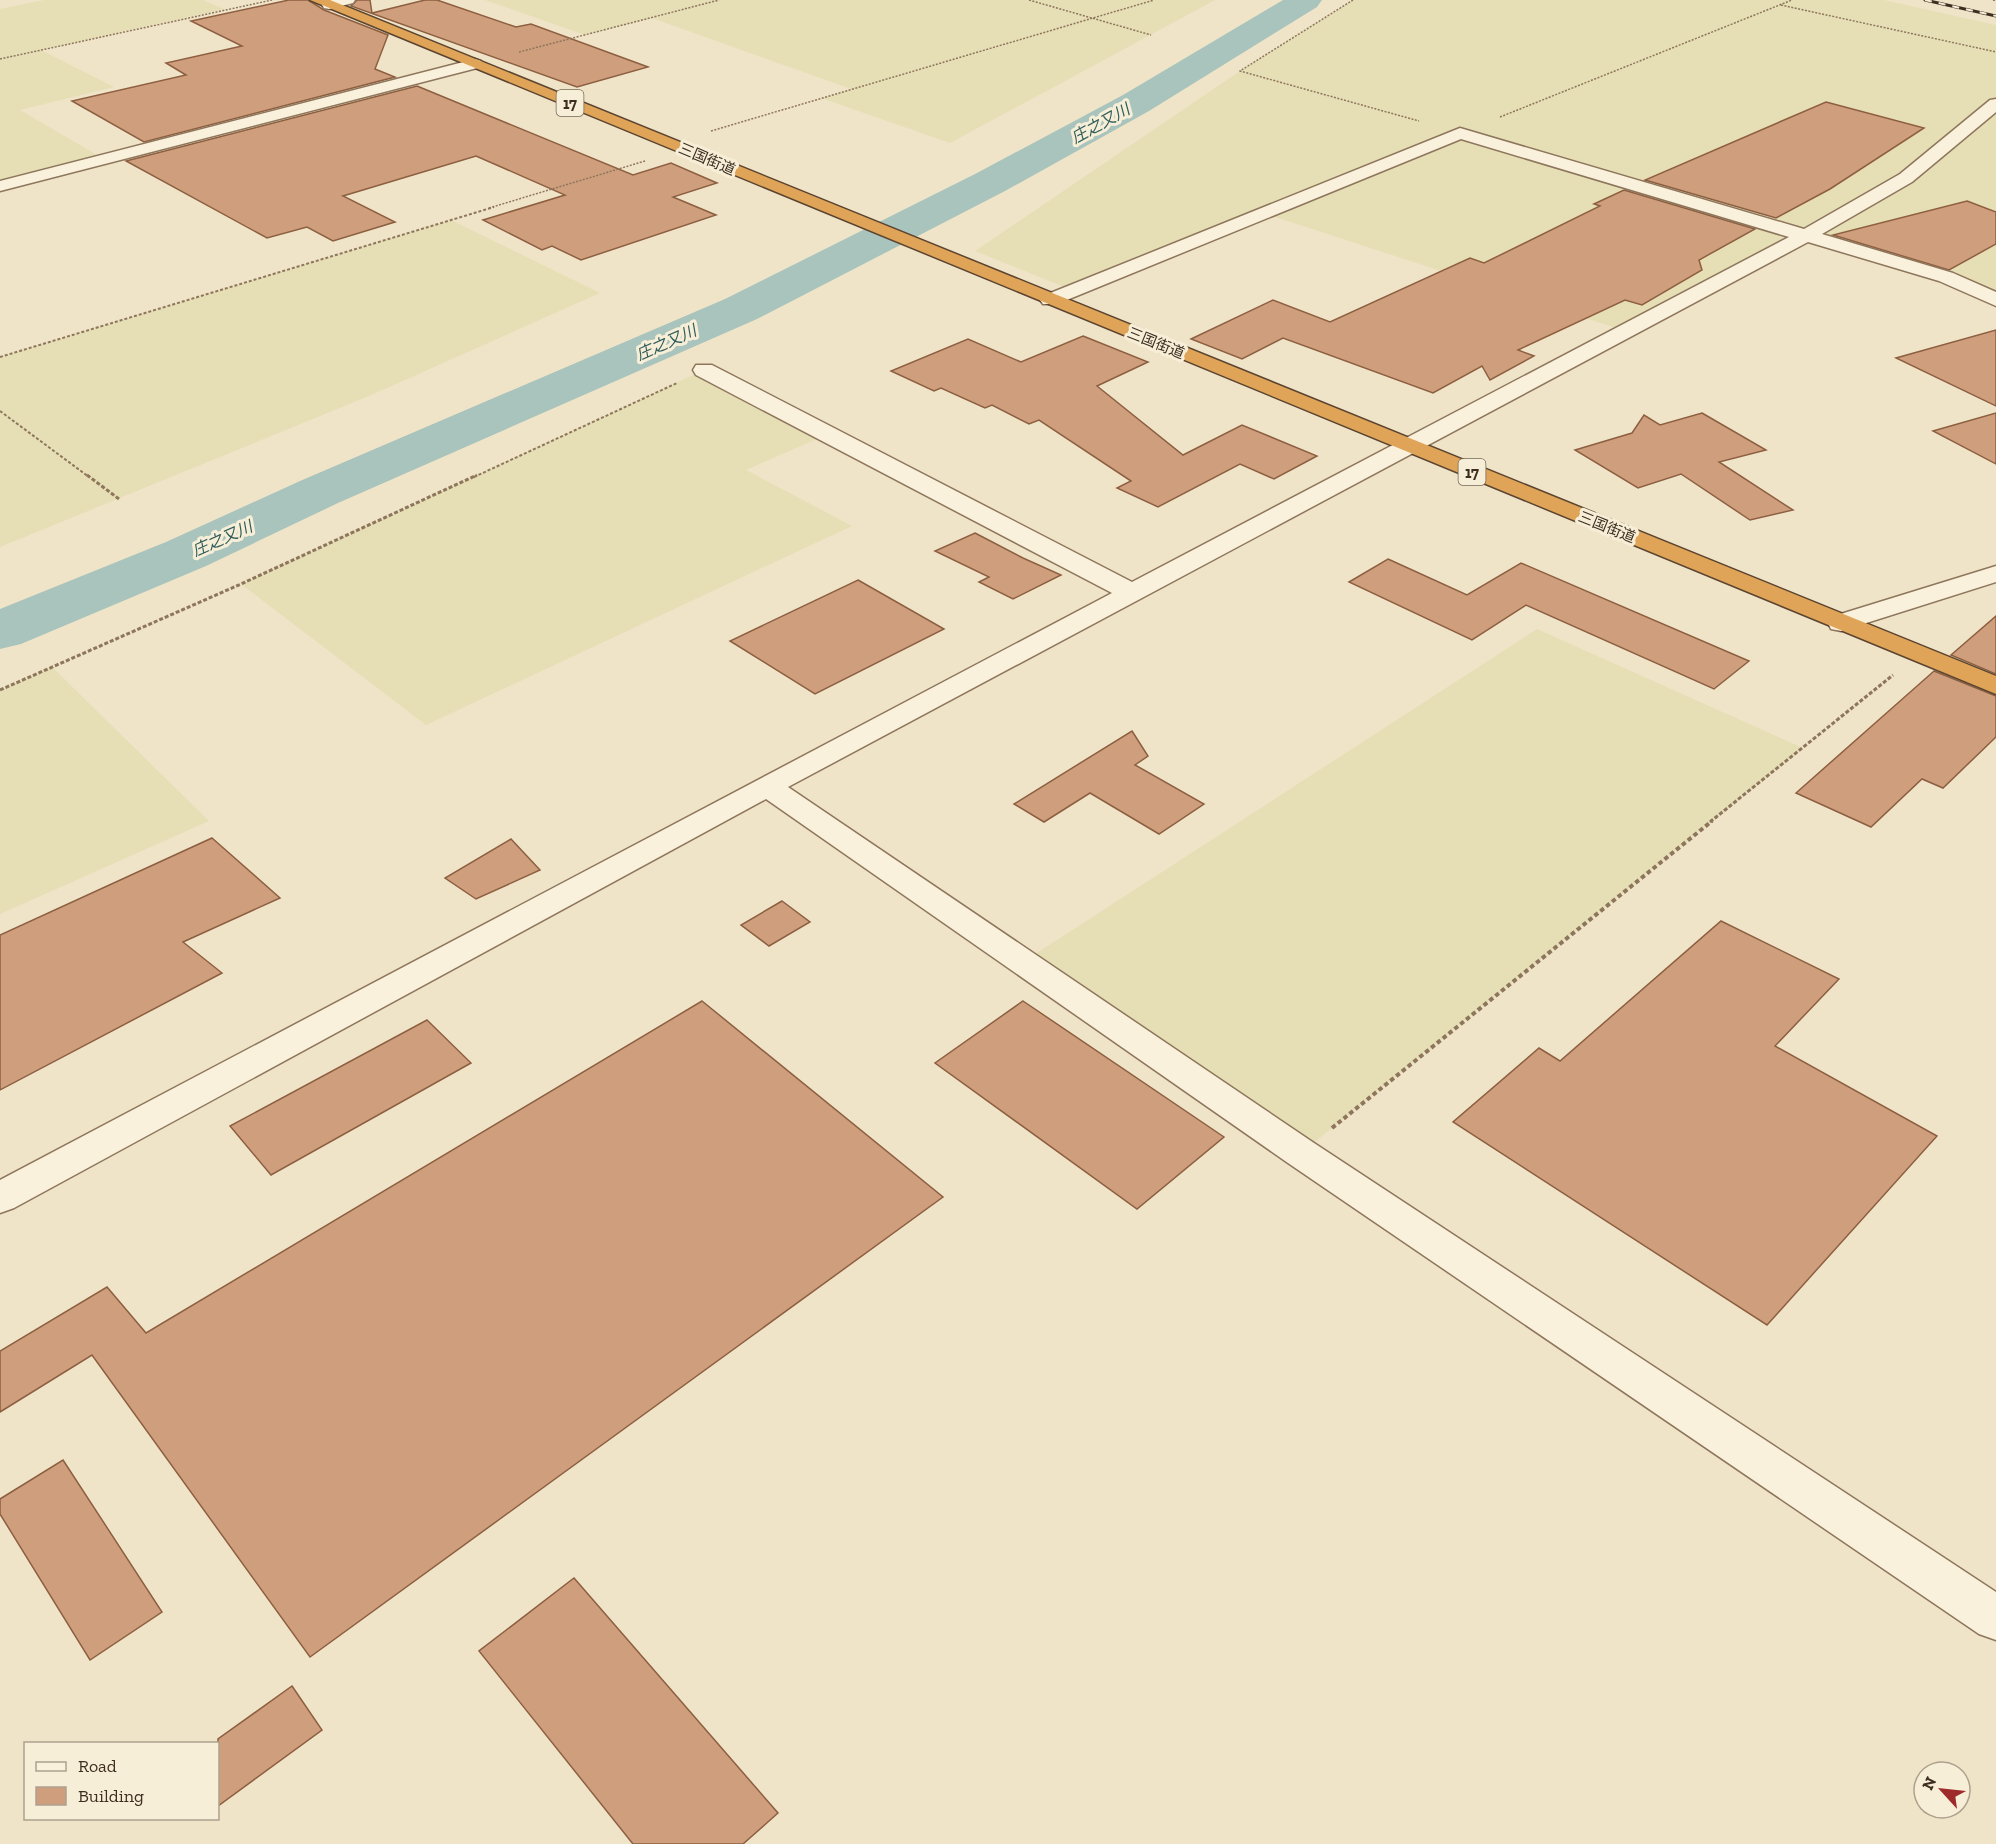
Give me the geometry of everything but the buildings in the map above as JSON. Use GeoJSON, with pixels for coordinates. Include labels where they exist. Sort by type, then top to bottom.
{"type":"FeatureCollection","features":[{"type":"Feature","properties":{"kind":"highway","name":"三国街道"},"geometry":{"type":"LineString","coordinates":[[323,2],[1996,686]]}},
{"type":"Feature","properties":{"kind":"street"},"geometry":{"type":"LineString","coordinates":[[323,2],[348,0]]}},
{"type":"Feature","properties":{"kind":"street"},"geometry":{"type":"LineString","coordinates":[[0,186],[475,64]]}},
{"type":"Feature","properties":{"kind":"street"},"geometry":{"type":"LineString","coordinates":[[0,1198],[767,786],[1807,235],[1906,178],[1996,104]]}},
{"type":"Feature","properties":{"kind":"street"},"geometry":{"type":"LineString","coordinates":[[1050,300],[1460,133],[1946,277],[1996,300]]}},
{"type":"Feature","properties":{"kind":"street"},"geometry":{"type":"LineString","coordinates":[[704,370],[1133,593]]}},
{"type":"Feature","properties":{"kind":"street"},"geometry":{"type":"LineString","coordinates":[[1841,623],[1996,574]]}},
{"type":"Feature","properties":{"kind":"street"},"geometry":{"type":"LineString","coordinates":[[767,786],[1301,1153],[1996,1618]]}},
{"type":"Feature","properties":{"kind":"path"},"geometry":{"type":"LineString","coordinates":[[0,59],[272,0]]}},
{"type":"Feature","properties":{"kind":"path"},"geometry":{"type":"LineString","coordinates":[[475,64],[719,0]]}},
{"type":"Feature","properties":{"kind":"path"},"geometry":{"type":"LineString","coordinates":[[1029,0],[1151,35]]}},
{"type":"Feature","properties":{"kind":"path"},"geometry":{"type":"LineString","coordinates":[[0,357],[1154,0]]}},
{"type":"Feature","properties":{"kind":"path"},"geometry":{"type":"LineString","coordinates":[[1353,0],[1240,71],[1460,133],[1792,0]]}},
{"type":"Feature","properties":{"kind":"path"},"geometry":{"type":"LineString","coordinates":[[1781,5],[1996,52]]}},
{"type":"Feature","properties":{"kind":"path"},"geometry":{"type":"LineString","coordinates":[[0,690],[241,584],[704,370]]}},
{"type":"Feature","properties":{"kind":"path"},"geometry":{"type":"LineString","coordinates":[[0,411],[119,499]]}},
{"type":"Feature","properties":{"kind":"path"},"geometry":{"type":"LineString","coordinates":[[1301,1153],[1919,654]]}},
{"type":"Feature","properties":{"kind":"shaded area"},"geometry":{"type":"Polygon","coordinates":[[[44,0],[203,0],[224,9],[41,50],[114,87],[20,110],[104,159],[0,186],[0,9],[44,0]]]}},
{"type":"Feature","properties":{"kind":"shaded area"},"geometry":{"type":"Polygon","coordinates":[[[485,0],[1215,0],[950,143],[821,98],[851,89],[652,18],[585,35],[485,0]]]}},
{"type":"Feature","properties":{"kind":"shaded area"},"geometry":{"type":"Polygon","coordinates":[[[1353,0],[1884,0],[1996,25],[1996,300],[1807,235],[1628,332],[1263,213],[1074,291],[975,251],[1240,71],[1353,0]]]}},
{"type":"Feature","properties":{"kind":"shaded area"},"geometry":{"type":"Polygon","coordinates":[[[451,220],[600,293],[369,396],[0,547],[0,357],[451,220]]]}},
{"type":"Feature","properties":{"kind":"shaded area"},"geometry":{"type":"Polygon","coordinates":[[[704,370],[828,434],[746,470],[852,526],[426,725],[241,584],[704,370]]]}},
{"type":"Feature","properties":{"kind":"shaded area"},"geometry":{"type":"Polygon","coordinates":[[[1537,629],[1803,748],[1301,1153],[1023,962],[1537,629]]]}},
{"type":"Feature","properties":{"kind":"shaded area"},"geometry":{"type":"Polygon","coordinates":[[[52,667],[209,821],[0,914],[0,690],[52,667]]]}},
{"type":"Feature","properties":{"kind":"waterway","name":"庄之又川"},"geometry":{"type":"LineString","coordinates":[[0,631],[186,554],[319,492],[741,309],[991,182],[1136,103],[1306,0]]}},
{"type":"Feature","properties":{"kind":"railway"},"geometry":{"type":"LineString","coordinates":[[1925,0],[1996,16]]}}]}
